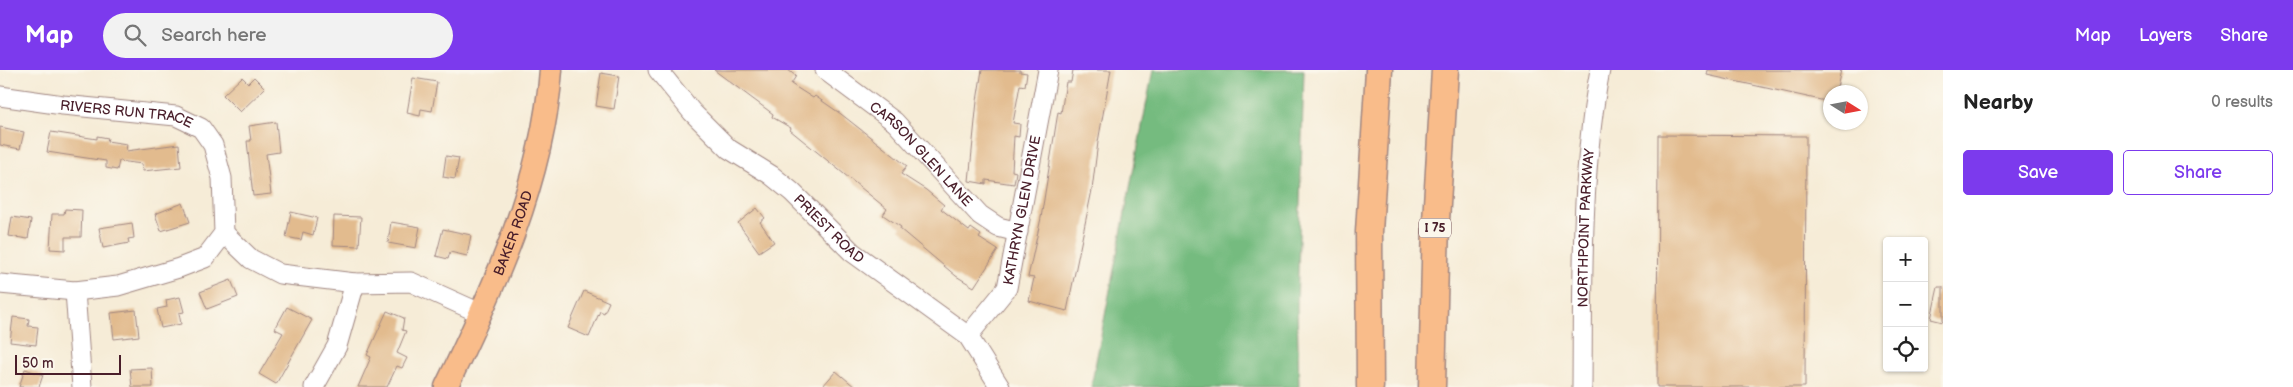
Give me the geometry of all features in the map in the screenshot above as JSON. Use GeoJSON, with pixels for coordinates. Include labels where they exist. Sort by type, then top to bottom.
{"type":"FeatureCollection","features":[{"type":"Feature","properties":{"kind":"highway"},"geometry":{"type":"LineString","coordinates":[[1370,387],[1369,232],[1379,70]]}},
{"type":"Feature","properties":{"kind":"highway","name":"I 75"},"geometry":{"type":"LineString","coordinates":[[1432,387],[1436,221],[1446,70]]}},
{"type":"Feature","properties":{"kind":"main road","name":"BAKER ROAD"},"geometry":{"type":"LineString","coordinates":[[446,387],[502,265],[523,204],[541,141],[551,70]]}},
{"type":"Feature","properties":{"kind":"street","name":"PRIEST ROAD"},"geometry":{"type":"LineString","coordinates":[[658,70],[692,112],[729,149],[771,175],[792,192],[852,252],[968,336],[1000,387]]}},
{"type":"Feature","properties":{"kind":"street","name":"CARSON GLEN LANE"},"geometry":{"type":"LineString","coordinates":[[825,70],[895,122],[980,215],[998,227],[1018,232]]}},
{"type":"Feature","properties":{"kind":"street","name":"KATHRYN GLEN DRIVE"},"geometry":{"type":"LineString","coordinates":[[968,336],[1007,288],[1048,70]]}},
{"type":"Feature","properties":{"kind":"street","name":"NORTHPOINT PARKWAY"},"geometry":{"type":"LineString","coordinates":[[1582,387],[1584,194],[1588,144],[1600,70]]}},
{"type":"Feature","properties":{"kind":"street","name":"RIVERS RUN TRACE"},"geometry":{"type":"LineString","coordinates":[[0,96],[63,105],[176,116],[201,128],[213,145],[222,178],[224,233]]}},
{"type":"Feature","properties":{"kind":"street"},"geometry":{"type":"LineString","coordinates":[[0,284],[75,291],[118,286],[179,268],[205,258],[224,233],[251,259],[280,274],[355,282],[411,282],[480,313]]}},
{"type":"Feature","properties":{"kind":"street"},"geometry":{"type":"LineString","coordinates":[[314,387],[337,346],[355,282]]}},
{"type":"Feature","properties":{"kind":"street"},"geometry":{"type":"LineString","coordinates":[[75,291],[82,387]]}},
{"type":"Feature","properties":{"kind":"green space"},"geometry":{"type":"Polygon","coordinates":[[[1153,70],[1304,70],[1297,307],[1299,387],[1091,387],[1153,70]]]}},
{"type":"Feature","properties":{"kind":"building"},"geometry":{"type":"Polygon","coordinates":[[[714,70],[788,70],[796,76],[791,84],[813,98],[815,96],[841,114],[907,166],[901,174],[926,190],[944,205],[941,209],[969,231],[971,228],[981,235],[979,238],[998,250],[974,287],[956,276],[900,229],[901,227],[883,215],[887,209],[790,130],[791,128],[772,117],[773,114],[714,70]]]}},
{"type":"Feature","properties":{"kind":"building"},"geometry":{"type":"Polygon","coordinates":[[[982,70],[1020,70],[1020,72],[1027,73],[1025,86],[1020,85],[1013,123],[1020,124],[1019,137],[1014,136],[1012,171],[1016,172],[1014,184],[986,180],[986,184],[969,181],[982,70]]]}},
{"type":"Feature","properties":{"kind":"building"},"geometry":{"type":"Polygon","coordinates":[[[1073,70],[1111,70],[1098,142],[1092,190],[1067,311],[1029,301],[1034,278],[1028,277],[1041,218],[1058,112],[1061,113],[1066,82],[1071,82],[1073,70]]]}},
{"type":"Feature","properties":{"kind":"building"},"geometry":{"type":"Polygon","coordinates":[[[1708,70],[1841,70],[1838,85],[1823,85],[1823,100],[1707,75],[1708,70]]]}},
{"type":"Feature","properties":{"kind":"building"},"geometry":{"type":"Polygon","coordinates":[[[601,73],[619,76],[614,109],[596,106],[601,73]]]}},
{"type":"Feature","properties":{"kind":"building"},"geometry":{"type":"Polygon","coordinates":[[[242,77],[248,83],[254,77],[265,88],[240,112],[223,95],[242,77]]]}},
{"type":"Feature","properties":{"kind":"building"},"geometry":{"type":"Polygon","coordinates":[[[413,78],[437,82],[432,111],[421,109],[420,116],[407,113],[413,78]]]}},
{"type":"Feature","properties":{"kind":"building"},"geometry":{"type":"Polygon","coordinates":[[[276,122],[279,152],[266,154],[271,194],[253,196],[247,141],[251,141],[249,126],[276,122]]]}},
{"type":"Feature","properties":{"kind":"building"},"geometry":{"type":"Polygon","coordinates":[[[0,127],[24,132],[20,149],[0,145],[0,127]]]}},
{"type":"Feature","properties":{"kind":"building"},"geometry":{"type":"Polygon","coordinates":[[[51,132],[97,139],[97,136],[108,138],[107,141],[127,144],[126,151],[179,144],[181,167],[143,171],[142,164],[119,161],[117,170],[106,168],[106,161],[47,152],[51,132]]]}},
{"type":"Feature","properties":{"kind":"building"},"geometry":{"type":"Polygon","coordinates":[[[1658,135],[1806,136],[1805,387],[1657,387],[1658,135]]]}},
{"type":"Feature","properties":{"kind":"building"},"geometry":{"type":"Polygon","coordinates":[[[446,156],[459,158],[455,179],[443,177],[446,156]]]}},
{"type":"Feature","properties":{"kind":"building"},"geometry":{"type":"Polygon","coordinates":[[[183,203],[190,222],[161,231],[155,214],[183,203]]]}},
{"type":"Feature","properties":{"kind":"building"},"geometry":{"type":"Polygon","coordinates":[[[757,208],[765,218],[760,222],[774,242],[759,252],[738,223],[757,208]]]}},
{"type":"Feature","properties":{"kind":"building"},"geometry":{"type":"Polygon","coordinates":[[[65,209],[82,210],[81,237],[65,237],[65,250],[50,249],[52,214],[64,214],[65,209]]]}},
{"type":"Feature","properties":{"kind":"building"},"geometry":{"type":"Polygon","coordinates":[[[291,212],[317,218],[313,235],[303,232],[301,240],[286,237],[291,212]]]}},
{"type":"Feature","properties":{"kind":"building"},"geometry":{"type":"Polygon","coordinates":[[[334,216],[361,217],[359,246],[333,245],[334,216]]]}},
{"type":"Feature","properties":{"kind":"building"},"geometry":{"type":"Polygon","coordinates":[[[12,217],[31,220],[28,239],[9,236],[12,217]]]}},
{"type":"Feature","properties":{"kind":"building"},"geometry":{"type":"Polygon","coordinates":[[[391,222],[420,227],[416,248],[388,243],[391,222]]]}},
{"type":"Feature","properties":{"kind":"building"},"geometry":{"type":"Polygon","coordinates":[[[132,223],[134,238],[128,239],[129,243],[103,248],[99,228],[132,223]]]}},
{"type":"Feature","properties":{"kind":"building"},"geometry":{"type":"Polygon","coordinates":[[[443,229],[471,235],[467,256],[450,252],[448,259],[436,256],[443,229]]]}},
{"type":"Feature","properties":{"kind":"building"},"geometry":{"type":"Polygon","coordinates":[[[231,280],[238,297],[207,309],[200,292],[231,280]]]}},
{"type":"Feature","properties":{"kind":"building"},"geometry":{"type":"Polygon","coordinates":[[[1938,287],[1943,287],[1943,322],[1931,319],[1938,287]]]}},
{"type":"Feature","properties":{"kind":"building"},"geometry":{"type":"Polygon","coordinates":[[[584,291],[609,302],[604,313],[600,311],[589,337],[568,328],[584,291]]]}},
{"type":"Feature","properties":{"kind":"building"},"geometry":{"type":"Polygon","coordinates":[[[180,297],[184,312],[179,313],[181,324],[161,328],[157,309],[167,307],[166,300],[180,297]]]}},
{"type":"Feature","properties":{"kind":"building"},"geometry":{"type":"Polygon","coordinates":[[[287,307],[312,320],[276,384],[259,374],[283,333],[275,329],[287,307]]]}},
{"type":"Feature","properties":{"kind":"building"},"geometry":{"type":"Polygon","coordinates":[[[136,310],[139,336],[114,339],[111,313],[136,310]]]}},
{"type":"Feature","properties":{"kind":"building"},"geometry":{"type":"Polygon","coordinates":[[[387,311],[404,318],[402,330],[406,331],[397,353],[407,358],[402,368],[397,366],[387,387],[358,387],[371,357],[367,355],[387,311]]]}},
{"type":"Feature","properties":{"kind":"building"},"geometry":{"type":"Polygon","coordinates":[[[13,317],[29,319],[28,326],[38,327],[36,345],[10,342],[13,317]]]}},
{"type":"Feature","properties":{"kind":"building"},"geometry":{"type":"Polygon","coordinates":[[[152,368],[153,387],[132,387],[130,369],[152,368]]]}},
{"type":"Feature","properties":{"kind":"building"},"geometry":{"type":"Polygon","coordinates":[[[25,369],[43,375],[39,387],[19,387],[25,369]]]}},
{"type":"Feature","properties":{"kind":"building"},"geometry":{"type":"Polygon","coordinates":[[[836,371],[855,387],[822,387],[836,371]]]}}]}
